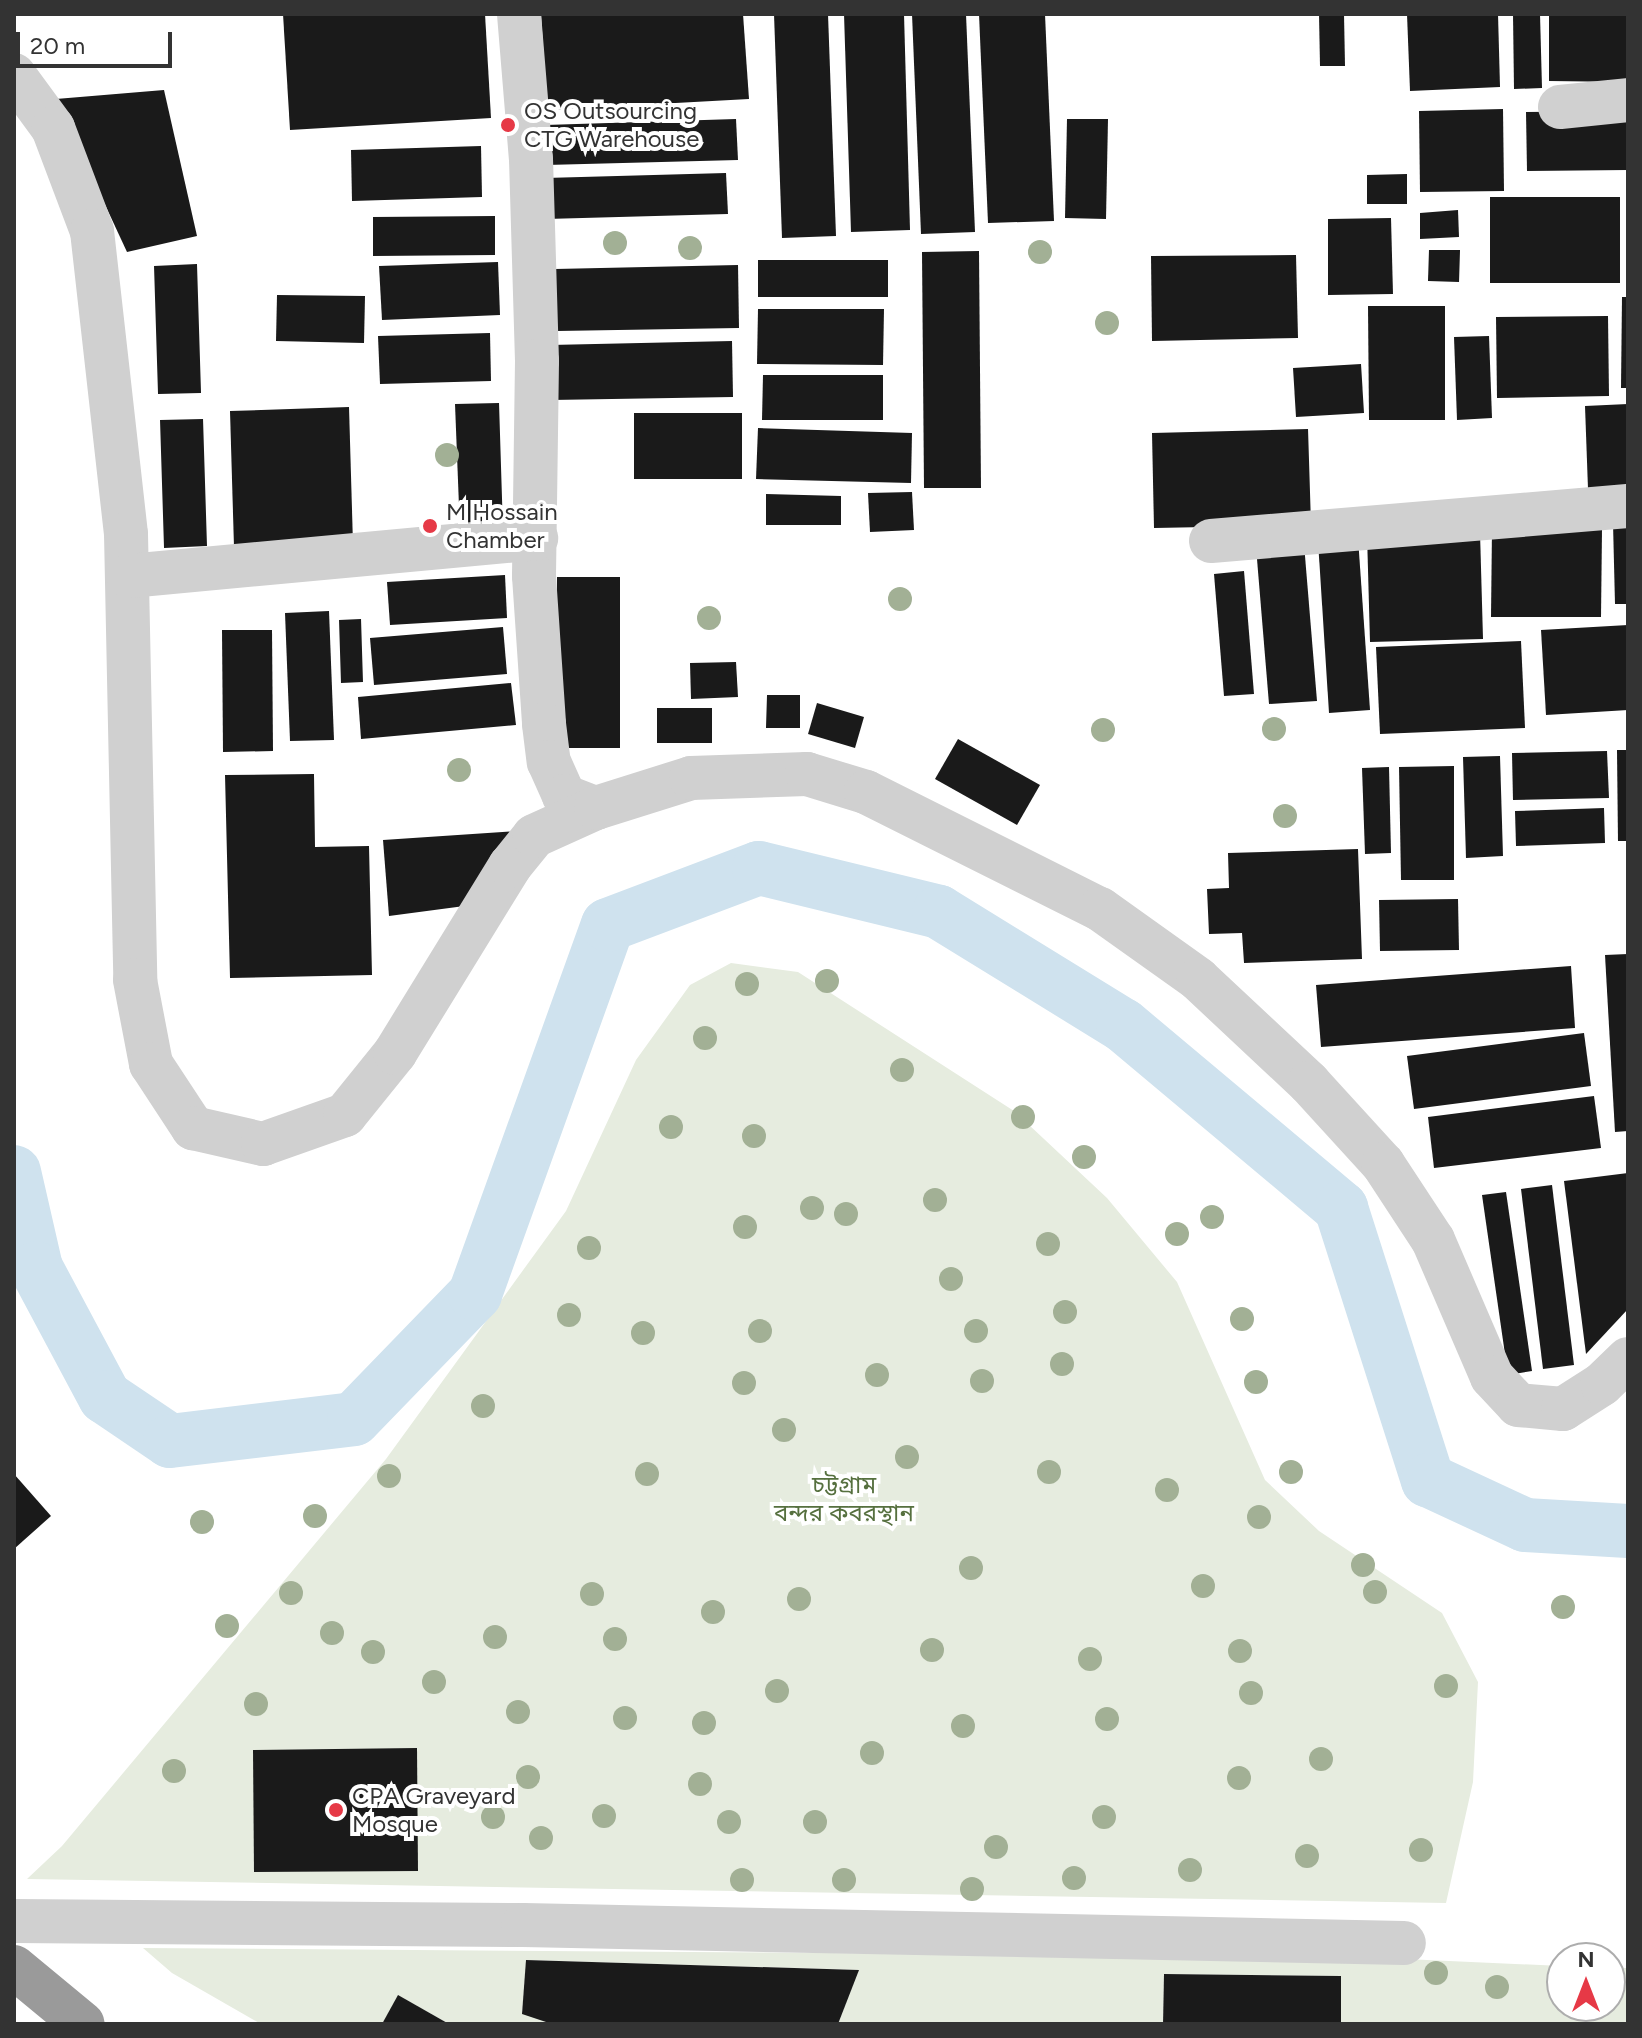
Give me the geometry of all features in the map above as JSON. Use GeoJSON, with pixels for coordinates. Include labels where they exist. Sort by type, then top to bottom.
{"type":"FeatureCollection","features":[{"type":"Feature","properties":{"kind":"highway"},"geometry":{"type":"LineString","coordinates":[[14,1967],[83,2024]]}},
{"type":"Feature","properties":{"kind":"street"},"geometry":{"type":"LineString","coordinates":[[519,14],[531,175],[536,538],[549,762],[564,796],[596,808]]}},
{"type":"Feature","properties":{"kind":"street"},"geometry":{"type":"LineString","coordinates":[[14,75],[53,128],[92,231],[112,380],[129,576],[135,980],[151,1064],[193,1128],[263,1144],[345,1115],[395,1053],[510,866],[534,836],[596,808],[691,778],[807,774],[866,792],[1100,909],[1198,979],[1309,1083],[1383,1164],[1433,1240],[1492,1377],[1518,1405],[1563,1409],[1602,1384],[1628,1359]]}},
{"type":"Feature","properties":{"kind":"street"},"geometry":{"type":"LineString","coordinates":[[1560,107],[1628,100]]}},
{"type":"Feature","properties":{"kind":"street"},"geometry":{"type":"LineString","coordinates":[[1211,541],[1628,506]]}},
{"type":"Feature","properties":{"kind":"street"},"geometry":{"type":"LineString","coordinates":[[129,576],[536,538]]}},
{"type":"Feature","properties":{"kind":"street"},"geometry":{"type":"LineString","coordinates":[[14,1921],[523,1925],[1404,1943]]}},
{"type":"Feature","properties":{"kind":"green space","name":"চট্টগ্রাম বন্দর কবরস্থান"},"geometry":{"type":"Polygon","coordinates":[[[731,963],[798,972],[1014,1111],[1107,1198],[1177,1282],[1265,1480],[1319,1531],[1442,1613],[1478,1682],[1473,1782],[1446,1903],[27,1879],[62,1846],[386,1459],[566,1211],[636,1060],[690,985],[731,963]]]}},
{"type":"Feature","properties":{"kind":"green space"},"geometry":{"type":"Polygon","coordinates":[[[143,1948],[1361,1957],[1546,1965],[1546,2022],[1626,2022],[1628,1968],[1628,2024],[1341,2024],[1341,1976],[1164,1974],[1163,2024],[838,2024],[858,1970],[527,1960],[522,2013],[552,2024],[449,2024],[399,1996],[382,2024],[261,2024],[172,1973],[143,1948]]]}},
{"type":"Feature","properties":{"kind":"building"},"geometry":{"type":"Polygon","coordinates":[[[283,14],[485,14],[491,118],[290,130],[283,14]]]}},
{"type":"Feature","properties":{"kind":"building"},"geometry":{"type":"Polygon","coordinates":[[[541,14],[743,14],[749,99],[547,110],[541,14]]]}},
{"type":"Feature","properties":{"kind":"building"},"geometry":{"type":"Polygon","coordinates":[[[774,14],[828,14],[836,236],[782,238],[774,14]]]}},
{"type":"Feature","properties":{"kind":"building"},"geometry":{"type":"Polygon","coordinates":[[[844,14],[904,14],[910,230],[851,232],[844,14]]]}},
{"type":"Feature","properties":{"kind":"building"},"geometry":{"type":"Polygon","coordinates":[[[912,14],[966,14],[975,232],[921,234],[912,14]]]}},
{"type":"Feature","properties":{"kind":"building"},"geometry":{"type":"Polygon","coordinates":[[[979,14],[1045,14],[1054,221],[988,223],[979,14]]]}},
{"type":"Feature","properties":{"kind":"building"},"geometry":{"type":"Polygon","coordinates":[[[1319,14],[1344,14],[1345,66],[1320,66],[1319,14]]]}},
{"type":"Feature","properties":{"kind":"building"},"geometry":{"type":"Polygon","coordinates":[[[1407,14],[1498,14],[1500,87],[1410,91],[1407,14]]]}},
{"type":"Feature","properties":{"kind":"building"},"geometry":{"type":"Polygon","coordinates":[[[1513,14],[1540,14],[1542,88],[1514,89],[1513,14]]]}},
{"type":"Feature","properties":{"kind":"building"},"geometry":{"type":"Polygon","coordinates":[[[1549,14],[1628,14],[1628,82],[1549,81],[1549,14]]]}},
{"type":"Feature","properties":{"kind":"building"},"geometry":{"type":"Polygon","coordinates":[[[164,90],[197,236],[127,252],[56,99],[164,90]]]}},
{"type":"Feature","properties":{"kind":"building"},"geometry":{"type":"Polygon","coordinates":[[[1503,109],[1504,191],[1420,192],[1419,111],[1503,109]]]}},
{"type":"Feature","properties":{"kind":"building"},"geometry":{"type":"Polygon","coordinates":[[[1628,111],[1628,170],[1527,171],[1526,112],[1628,111]]]}},
{"type":"Feature","properties":{"kind":"building"},"geometry":{"type":"Polygon","coordinates":[[[736,119],[738,160],[546,165],[545,125],[736,119]]]}},
{"type":"Feature","properties":{"kind":"building"},"geometry":{"type":"Polygon","coordinates":[[[1067,119],[1108,119],[1106,219],[1065,218],[1067,119]]]}},
{"type":"Feature","properties":{"kind":"building"},"geometry":{"type":"Polygon","coordinates":[[[481,146],[482,197],[352,201],[351,150],[481,146]]]}},
{"type":"Feature","properties":{"kind":"building"},"geometry":{"type":"Polygon","coordinates":[[[726,173],[728,214],[546,219],[545,178],[726,173]]]}},
{"type":"Feature","properties":{"kind":"building"},"geometry":{"type":"Polygon","coordinates":[[[1407,174],[1407,204],[1367,204],[1367,175],[1407,174]]]}},
{"type":"Feature","properties":{"kind":"building"},"geometry":{"type":"Polygon","coordinates":[[[1490,197],[1620,197],[1620,283],[1490,283],[1490,197]]]}},
{"type":"Feature","properties":{"kind":"building"},"geometry":{"type":"Polygon","coordinates":[[[1458,210],[1459,237],[1420,239],[1420,213],[1458,210]]]}},
{"type":"Feature","properties":{"kind":"building"},"geometry":{"type":"Polygon","coordinates":[[[495,216],[495,255],[373,256],[373,217],[495,216]]]}},
{"type":"Feature","properties":{"kind":"building"},"geometry":{"type":"Polygon","coordinates":[[[1391,218],[1393,294],[1328,295],[1328,219],[1391,218]]]}},
{"type":"Feature","properties":{"kind":"building"},"geometry":{"type":"Polygon","coordinates":[[[1429,250],[1460,250],[1459,282],[1428,281],[1429,250]]]}},
{"type":"Feature","properties":{"kind":"building"},"geometry":{"type":"Polygon","coordinates":[[[979,251],[981,488],[924,488],[922,252],[979,251]]]}},
{"type":"Feature","properties":{"kind":"building"},"geometry":{"type":"Polygon","coordinates":[[[1296,255],[1298,338],[1152,341],[1151,256],[1296,255]]]}},
{"type":"Feature","properties":{"kind":"building"},"geometry":{"type":"Polygon","coordinates":[[[758,260],[888,260],[888,297],[758,297],[758,260]]]}},
{"type":"Feature","properties":{"kind":"building"},"geometry":{"type":"Polygon","coordinates":[[[498,262],[500,315],[382,320],[379,266],[498,262]]]}},
{"type":"Feature","properties":{"kind":"building"},"geometry":{"type":"Polygon","coordinates":[[[197,264],[201,393],[158,394],[154,266],[197,264]]]}},
{"type":"Feature","properties":{"kind":"building"},"geometry":{"type":"Polygon","coordinates":[[[738,265],[739,328],[557,331],[555,269],[738,265]]]}},
{"type":"Feature","properties":{"kind":"building"},"geometry":{"type":"Polygon","coordinates":[[[277,295],[365,296],[364,343],[276,341],[277,295]]]}},
{"type":"Feature","properties":{"kind":"building"},"geometry":{"type":"Polygon","coordinates":[[[1622,297],[1628,297],[1628,388],[1621,388],[1622,297]]]}},
{"type":"Feature","properties":{"kind":"building"},"geometry":{"type":"Polygon","coordinates":[[[1368,306],[1445,306],[1445,420],[1369,420],[1368,306]]]}},
{"type":"Feature","properties":{"kind":"building"},"geometry":{"type":"Polygon","coordinates":[[[758,309],[884,309],[883,365],[757,364],[758,309]]]}},
{"type":"Feature","properties":{"kind":"building"},"geometry":{"type":"Polygon","coordinates":[[[1608,316],[1609,396],[1497,398],[1496,317],[1608,316]]]}},
{"type":"Feature","properties":{"kind":"building"},"geometry":{"type":"Polygon","coordinates":[[[490,333],[491,381],[380,384],[378,336],[490,333]]]}},
{"type":"Feature","properties":{"kind":"building"},"geometry":{"type":"Polygon","coordinates":[[[1489,336],[1492,418],[1457,420],[1454,337],[1489,336]]]}},
{"type":"Feature","properties":{"kind":"building"},"geometry":{"type":"Polygon","coordinates":[[[732,341],[733,397],[551,400],[550,345],[732,341]]]}},
{"type":"Feature","properties":{"kind":"building"},"geometry":{"type":"Polygon","coordinates":[[[1361,364],[1364,413],[1296,417],[1293,368],[1361,364]]]}},
{"type":"Feature","properties":{"kind":"building"},"geometry":{"type":"Polygon","coordinates":[[[763,375],[883,375],[883,420],[762,420],[763,375]]]}},
{"type":"Feature","properties":{"kind":"building"},"geometry":{"type":"Polygon","coordinates":[[[499,403],[503,531],[460,532],[455,404],[499,403]]]}},
{"type":"Feature","properties":{"kind":"building"},"geometry":{"type":"Polygon","coordinates":[[[1628,404],[1628,488],[1588,489],[1585,406],[1628,404]]]}},
{"type":"Feature","properties":{"kind":"building"},"geometry":{"type":"Polygon","coordinates":[[[349,407],[353,544],[234,547],[230,411],[349,407]]]}},
{"type":"Feature","properties":{"kind":"building"},"geometry":{"type":"Polygon","coordinates":[[[634,413],[742,413],[742,479],[634,479],[634,413]]]}},
{"type":"Feature","properties":{"kind":"building"},"geometry":{"type":"Polygon","coordinates":[[[203,419],[207,546],[164,548],[160,420],[203,419]]]}},
{"type":"Feature","properties":{"kind":"building"},"geometry":{"type":"Polygon","coordinates":[[[758,428],[912,433],[911,483],[756,479],[758,428]]]}},
{"type":"Feature","properties":{"kind":"building"},"geometry":{"type":"Polygon","coordinates":[[[1308,429],[1311,525],[1154,528],[1152,433],[1308,429]]]}},
{"type":"Feature","properties":{"kind":"building"},"geometry":{"type":"Polygon","coordinates":[[[912,492],[914,530],[870,532],[868,493],[912,492]]]}},
{"type":"Feature","properties":{"kind":"building"},"geometry":{"type":"Polygon","coordinates":[[[766,494],[841,496],[841,525],[766,525],[766,494]]]}},
{"type":"Feature","properties":{"kind":"building"},"geometry":{"type":"Polygon","coordinates":[[[1613,523],[1628,523],[1628,604],[1615,604],[1613,523]]]}},
{"type":"Feature","properties":{"kind":"building"},"geometry":{"type":"Polygon","coordinates":[[[1492,528],[1602,529],[1601,617],[1491,617],[1492,528]]]}},
{"type":"Feature","properties":{"kind":"building"},"geometry":{"type":"Polygon","coordinates":[[[1480,532],[1483,639],[1370,642],[1367,534],[1480,532]]]}},
{"type":"Feature","properties":{"kind":"building"},"geometry":{"type":"Polygon","coordinates":[[[1358,538],[1370,710],[1329,713],[1318,541],[1358,538]]]}},
{"type":"Feature","properties":{"kind":"building"},"geometry":{"type":"Polygon","coordinates":[[[1304,544],[1317,701],[1269,704],[1256,547],[1304,544]]]}},
{"type":"Feature","properties":{"kind":"building"},"geometry":{"type":"Polygon","coordinates":[[[1244,571],[1254,694],[1224,696],[1214,574],[1244,571]]]}},
{"type":"Feature","properties":{"kind":"building"},"geometry":{"type":"Polygon","coordinates":[[[505,575],[507,618],[390,625],[387,582],[505,575]]]}},
{"type":"Feature","properties":{"kind":"building"},"geometry":{"type":"Polygon","coordinates":[[[557,577],[620,577],[620,748],[557,748],[557,577]]]}},
{"type":"Feature","properties":{"kind":"building"},"geometry":{"type":"Polygon","coordinates":[[[329,611],[334,740],[290,741],[285,613],[329,611]]]}},
{"type":"Feature","properties":{"kind":"building"},"geometry":{"type":"Polygon","coordinates":[[[361,619],[363,682],[341,683],[339,620],[361,619]]]}},
{"type":"Feature","properties":{"kind":"building"},"geometry":{"type":"Polygon","coordinates":[[[1628,625],[1628,710],[1546,715],[1541,630],[1628,625]]]}},
{"type":"Feature","properties":{"kind":"building"},"geometry":{"type":"Polygon","coordinates":[[[503,627],[507,674],[374,685],[370,638],[503,627]]]}},
{"type":"Feature","properties":{"kind":"building"},"geometry":{"type":"Polygon","coordinates":[[[222,630],[272,630],[273,751],[223,752],[222,630]]]}},
{"type":"Feature","properties":{"kind":"building"},"geometry":{"type":"Polygon","coordinates":[[[1521,641],[1525,728],[1380,734],[1376,647],[1521,641]]]}},
{"type":"Feature","properties":{"kind":"building"},"geometry":{"type":"Polygon","coordinates":[[[736,662],[738,697],[691,699],[690,663],[736,662]]]}},
{"type":"Feature","properties":{"kind":"building"},"geometry":{"type":"Polygon","coordinates":[[[511,683],[516,725],[361,739],[358,697],[511,683]]]}},
{"type":"Feature","properties":{"kind":"building"},"geometry":{"type":"Polygon","coordinates":[[[767,695],[800,695],[800,728],[766,728],[767,695]]]}},
{"type":"Feature","properties":{"kind":"building"},"geometry":{"type":"Polygon","coordinates":[[[817,703],[864,717],[855,748],[808,734],[817,703]]]}},
{"type":"Feature","properties":{"kind":"building"},"geometry":{"type":"Polygon","coordinates":[[[657,708],[712,708],[712,743],[657,743],[657,708]]]}},
{"type":"Feature","properties":{"kind":"building"},"geometry":{"type":"Polygon","coordinates":[[[958,739],[1040,785],[1017,825],[935,779],[958,739]]]}},
{"type":"Feature","properties":{"kind":"building"},"geometry":{"type":"Polygon","coordinates":[[[1617,750],[1628,750],[1628,841],[1618,841],[1617,750]]]}},
{"type":"Feature","properties":{"kind":"building"},"geometry":{"type":"Polygon","coordinates":[[[1607,751],[1609,798],[1513,800],[1512,753],[1607,751]]]}},
{"type":"Feature","properties":{"kind":"building"},"geometry":{"type":"Polygon","coordinates":[[[1500,756],[1503,856],[1466,858],[1463,757],[1500,756]]]}},
{"type":"Feature","properties":{"kind":"building"},"geometry":{"type":"Polygon","coordinates":[[[1454,766],[1454,880],[1401,880],[1399,767],[1454,766]]]}},
{"type":"Feature","properties":{"kind":"building"},"geometry":{"type":"Polygon","coordinates":[[[1389,767],[1391,853],[1365,854],[1362,768],[1389,767]]]}},
{"type":"Feature","properties":{"kind":"building"},"geometry":{"type":"Polygon","coordinates":[[[314,774],[315,847],[369,846],[372,975],[230,978],[225,775],[314,774]]]}},
{"type":"Feature","properties":{"kind":"building"},"geometry":{"type":"Polygon","coordinates":[[[1604,808],[1605,843],[1516,846],[1515,811],[1604,808]]]}},
{"type":"Feature","properties":{"kind":"building"},"geometry":{"type":"Polygon","coordinates":[[[519,831],[472,905],[389,916],[383,840],[519,831]]]}},
{"type":"Feature","properties":{"kind":"building"},"geometry":{"type":"Polygon","coordinates":[[[1358,849],[1362,959],[1244,963],[1242,933],[1209,934],[1207,889],[1229,888],[1228,853],[1358,849]]]}},
{"type":"Feature","properties":{"kind":"building"},"geometry":{"type":"Polygon","coordinates":[[[1458,899],[1459,950],[1380,951],[1379,900],[1458,899]]]}},
{"type":"Feature","properties":{"kind":"building"},"geometry":{"type":"Polygon","coordinates":[[[1628,954],[1628,1131],[1615,1132],[1605,955],[1628,954]]]}},
{"type":"Feature","properties":{"kind":"building"},"geometry":{"type":"Polygon","coordinates":[[[1571,966],[1575,1028],[1321,1047],[1316,985],[1571,966]]]}},
{"type":"Feature","properties":{"kind":"building"},"geometry":{"type":"Polygon","coordinates":[[[1584,1033],[1591,1086],[1414,1109],[1407,1056],[1584,1033]]]}},
{"type":"Feature","properties":{"kind":"building"},"geometry":{"type":"Polygon","coordinates":[[[1594,1096],[1601,1148],[1434,1168],[1428,1117],[1594,1096]]]}},
{"type":"Feature","properties":{"kind":"building"},"geometry":{"type":"Polygon","coordinates":[[[1628,1173],[1628,1309],[1586,1354],[1564,1181],[1628,1173]]]}},
{"type":"Feature","properties":{"kind":"building"},"geometry":{"type":"Polygon","coordinates":[[[1552,1185],[1574,1365],[1543,1369],[1521,1189],[1552,1185]]]}},
{"type":"Feature","properties":{"kind":"building"},"geometry":{"type":"Polygon","coordinates":[[[1506,1192],[1532,1371],[1508,1375],[1482,1195],[1506,1192]]]}},
{"type":"Feature","properties":{"kind":"building"},"geometry":{"type":"Polygon","coordinates":[[[14,1474],[51,1516],[14,1549],[14,1474]]]}},
{"type":"Feature","properties":{"kind":"building","name":"CPA Graveyard Mosque"},"geometry":{"type":"Polygon","coordinates":[[[417,1748],[418,1871],[254,1872],[253,1750],[417,1748]]]}},
{"type":"Feature","properties":{"kind":"building"},"geometry":{"type":"Polygon","coordinates":[[[526,1960],[859,1970],[838,2024],[552,2024],[522,2014],[526,1960]]]}},
{"type":"Feature","properties":{"kind":"building"},"geometry":{"type":"Polygon","coordinates":[[[1164,1974],[1341,1976],[1341,2024],[1163,2024],[1164,1974]]]}},
{"type":"Feature","properties":{"kind":"building"},"geometry":{"type":"Polygon","coordinates":[[[398,1995],[449,2024],[382,2024],[398,1995]]]}},
{"type":"Feature","properties":{"kind":"waterway"},"geometry":{"type":"LineString","coordinates":[[14,1172],[36,1268],[105,1397],[170,1441],[354,1419],[475,1294],[608,925],[759,868],[939,912],[1123,1025],[1341,1208],[1428,1480],[1525,1525],[1628,1531]]}},
{"type":"Feature","properties":{"kind":"place","name":"OS Outsourcing CTG Warehouse"},"geometry":{"type":"Point","coordinates":[508,125]}},
{"type":"Feature","properties":{"kind":"place","name":"M Hossain Chamber"},"geometry":{"type":"Point","coordinates":[430,526]}},
{"type":"Feature","properties":{"kind":"place","name":"CPA Graveyard Mosque"},"geometry":{"type":"Point","coordinates":[336,1810]}}]}
